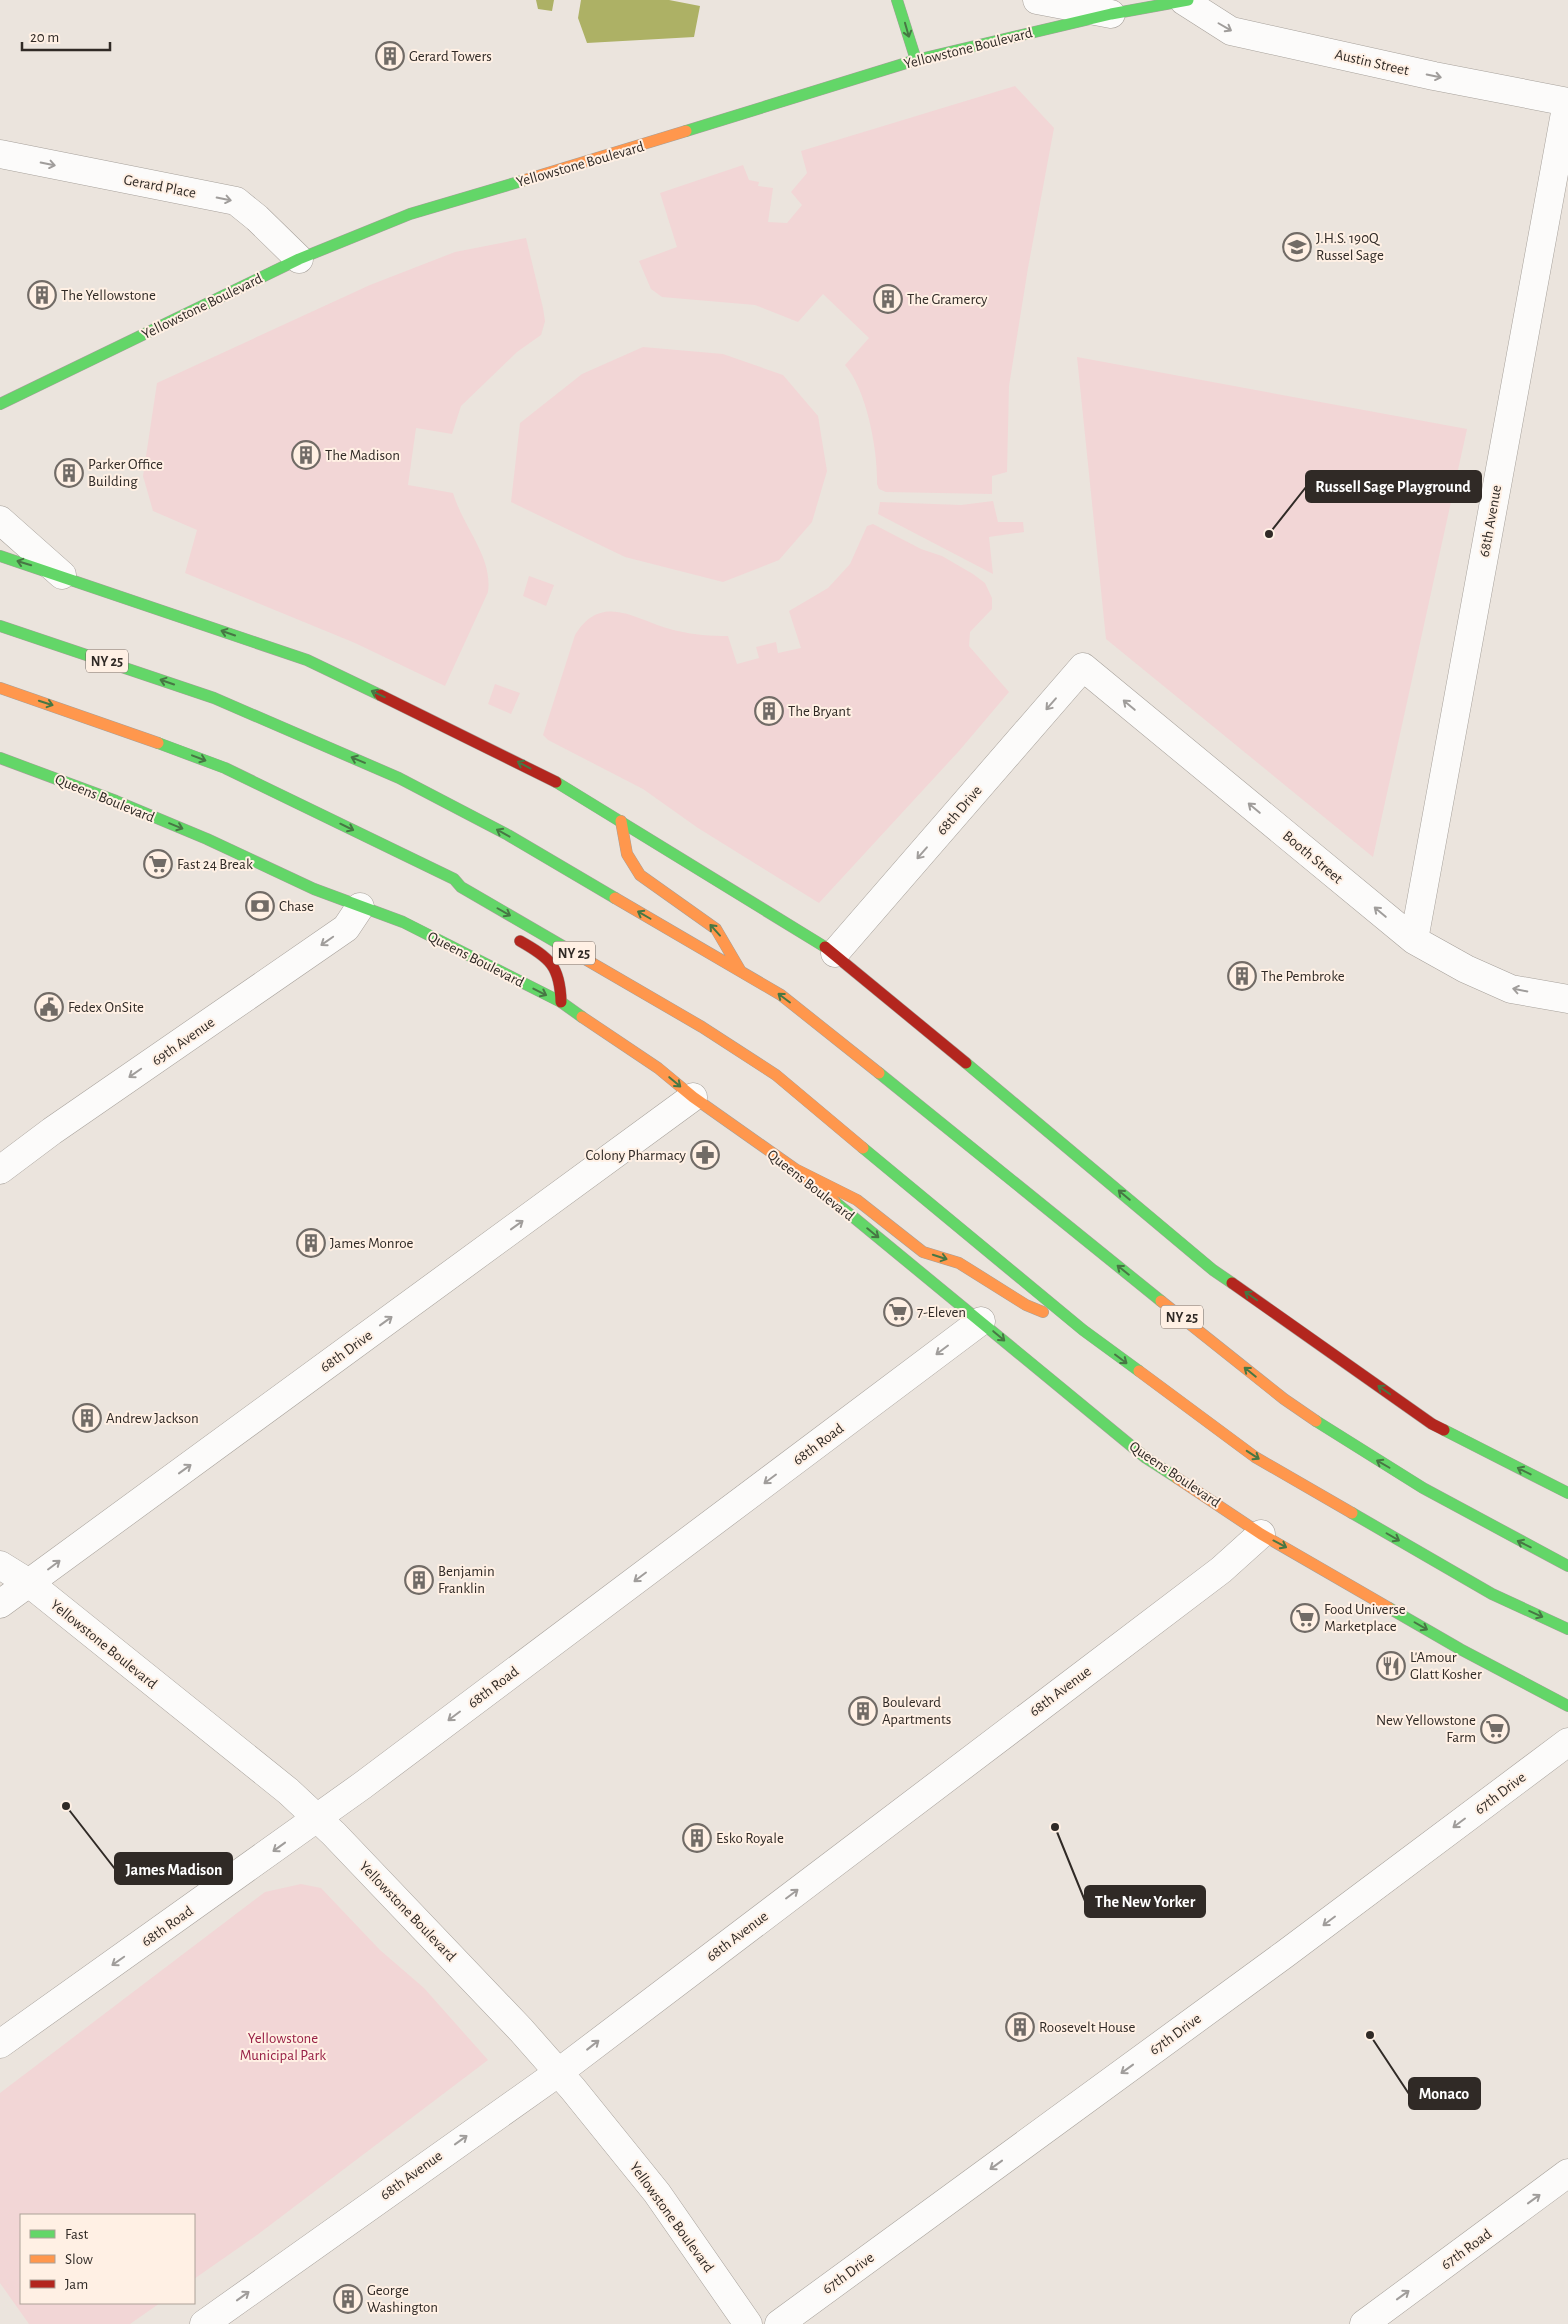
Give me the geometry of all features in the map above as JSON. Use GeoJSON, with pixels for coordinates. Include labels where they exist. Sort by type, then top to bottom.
{"type":"FeatureCollection","features":[{"type":"Feature","properties":{"kind":"street"},"geometry":{"type":"LineString","coordinates":[[896,0],[916,60]]}},
{"type":"Feature","properties":{"kind":"street"},"geometry":{"type":"LineString","coordinates":[[1037,0],[1111,14]]}},
{"type":"Feature","properties":{"kind":"street","name":"Yellowstone Boulevard"},"geometry":{"type":"LineString","coordinates":[[0,404],[299,259],[410,214],[636,148],[916,60],[1111,14],[1186,0]]}},
{"type":"Feature","properties":{"kind":"street","name":"Austin Street"},"geometry":{"type":"LineString","coordinates":[[1186,0],[1231,31],[1434,76],[1568,102]]}},
{"type":"Feature","properties":{"kind":"street","name":"68th Avenue"},"geometry":{"type":"LineString","coordinates":[[1414,940],[1568,102]]}},
{"type":"Feature","properties":{"kind":"street","name":"Gerard Place"},"geometry":{"type":"LineString","coordinates":[[0,154],[236,201],[257,218],[299,259]]}},
{"type":"Feature","properties":{"kind":"street"},"geometry":{"type":"LineString","coordinates":[[0,520],[62,575]]}},
{"type":"Feature","properties":{"kind":"street"},"geometry":{"type":"LineString","coordinates":[[0,556],[62,575],[307,660],[505,755],[567,787],[836,953],[1213,1270],[1432,1424],[1568,1493]]}},
{"type":"Feature","properties":{"kind":"street","name":"NY 25"},"geometry":{"type":"LineString","coordinates":[[0,626],[214,698],[399,778],[508,835],[781,995],[1284,1400],[1353,1448],[1516,1540],[1568,1566]]}},
{"type":"Feature","properties":{"kind":"street","name":"Booth Street"},"geometry":{"type":"LineString","coordinates":[[1083,667],[1414,940],[1466,969],[1511,989],[1568,999]]}},
{"type":"Feature","properties":{"kind":"street","name":"68th Drive"},"geometry":{"type":"LineString","coordinates":[[836,953],[1083,667]]}},
{"type":"Feature","properties":{"kind":"street","name":"NY 25"},"geometry":{"type":"LineString","coordinates":[[0,688],[105,723],[225,768],[422,863],[454,879],[461,886],[702,1027],[776,1075],[1083,1330],[1255,1457],[1492,1594],[1568,1629]]}},
{"type":"Feature","properties":{"kind":"street","name":"Queens Boulevard"},"geometry":{"type":"LineString","coordinates":[[0,758],[207,839],[314,889],[403,922],[561,1002],[658,1068],[693,1097],[795,1169],[1146,1458],[1225,1508],[1261,1534],[1460,1649],[1568,1706]]}},
{"type":"Feature","properties":{"kind":"street"},"geometry":{"type":"LineString","coordinates":[[621,821],[628,854],[640,875],[716,928],[740,971]]}},
{"type":"Feature","properties":{"kind":"street"},"geometry":{"type":"LineString","coordinates":[[461,886],[483,915]]}},
{"type":"Feature","properties":{"kind":"street","name":"69th Avenue"},"geometry":{"type":"LineString","coordinates":[[0,1170],[61,1125],[346,928],[360,907]]}},
{"type":"Feature","properties":{"kind":"street"},"geometry":{"type":"LineString","coordinates":[[512,936],[555,965],[561,980],[561,1002]]}},
{"type":"Feature","properties":{"kind":"street","name":"68th Drive"},"geometry":{"type":"LineString","coordinates":[[0,1604],[693,1097]]}},
{"type":"Feature","properties":{"kind":"street"},"geometry":{"type":"LineString","coordinates":[[795,1169],[857,1200],[924,1252],[959,1263],[1026,1305],[1083,1330]]}},
{"type":"Feature","properties":{"kind":"street","name":"68th Road"},"geometry":{"type":"LineString","coordinates":[[0,2044],[318,1818],[981,1321]]}},
{"type":"Feature","properties":{"kind":"street","name":"68th Avenue"},"geometry":{"type":"LineString","coordinates":[[204,2324],[559,2072],[1221,1570],[1261,1534]]}},
{"type":"Feature","properties":{"kind":"street","name":"Yellowstone Boulevard"},"geometry":{"type":"LineString","coordinates":[[0,1565],[29,1583],[280,1785],[318,1818],[559,2072],[657,2193],[748,2324]]}},
{"type":"Feature","properties":{"kind":"street","name":"67th Drive"},"geometry":{"type":"LineString","coordinates":[[779,2324],[1285,1954],[1568,1742]]}},
{"type":"Feature","properties":{"kind":"street","name":"67th Road"},"geometry":{"type":"LineString","coordinates":[[1364,2324],[1568,2173]]}},
{"type":"Feature","properties":{"kind":"green space"},"geometry":{"type":"Polygon","coordinates":[[[1015,86],[1054,128],[1028,268],[1009,386],[1007,472],[992,476],[992,494],[886,492],[879,489],[877,484],[876,455],[865,405],[853,376],[845,365],[869,338],[823,294],[798,322],[755,305],[662,297],[651,289],[639,261],[677,247],[660,193],[743,165],[749,180],[759,182],[758,186],[773,188],[768,222],[787,223],[802,205],[791,192],[807,173],[801,151],[1015,86]]]}},
{"type":"Feature","properties":{"kind":"green space"},"geometry":{"type":"Polygon","coordinates":[[[526,238],[543,308],[545,321],[541,335],[517,352],[461,406],[452,434],[416,428],[408,485],[453,493],[482,554],[488,579],[488,592],[445,686],[355,643],[185,573],[197,530],[153,511],[143,476],[157,383],[370,285],[455,252],[526,238]]]}},
{"type":"Feature","properties":{"kind":"green space"},"geometry":{"type":"Polygon","coordinates":[[[643,347],[723,354],[783,375],[818,416],[827,471],[812,522],[779,560],[723,582],[625,557],[511,502],[520,423],[582,374],[643,347]]]}},
{"type":"Feature","properties":{"kind":"green space"},"geometry":{"type":"Polygon","coordinates":[[[1077,357],[1467,429],[1373,857],[1106,639],[1077,357]]]}},
{"type":"Feature","properties":{"kind":"green space"},"geometry":{"type":"Polygon","coordinates":[[[993,501],[998,522],[1023,522],[1024,532],[989,537],[993,574],[878,514],[880,502],[961,505],[993,501]]]}},
{"type":"Feature","properties":{"kind":"green space"},"geometry":{"type":"Polygon","coordinates":[[[873,524],[921,549],[942,556],[985,583],[992,598],[992,609],[970,632],[969,646],[1009,692],[959,751],[819,903],[698,828],[643,789],[548,740],[543,735],[575,635],[586,621],[597,614],[610,611],[684,632],[728,636],[737,664],[759,658],[756,647],[776,642],[778,653],[801,648],[789,611],[828,588],[850,564],[867,526],[873,524]]]}},
{"type":"Feature","properties":{"kind":"green space"},"geometry":{"type":"Polygon","coordinates":[[[529,576],[554,585],[546,606],[523,596],[529,576]]]}},
{"type":"Feature","properties":{"kind":"green space"},"geometry":{"type":"Polygon","coordinates":[[[495,684],[520,693],[511,714],[488,704],[495,684]]]}},
{"type":"Feature","properties":{"kind":"green space","name":"Yellowstone Municipal Park"},"geometry":{"type":"Polygon","coordinates":[[[301,1884],[321,1888],[380,1950],[424,1988],[488,2060],[257,2235],[195,2278],[195,2214],[20,2214],[20,2304],[159,2304],[130,2324],[29,2324],[0,2283],[0,2093],[265,1892],[301,1884]]]}},
{"type":"Feature","properties":{"kind":"shaded area"},"geometry":{"type":"Polygon","coordinates":[[[536,0],[554,0],[552,11],[538,9],[536,0]]]}},
{"type":"Feature","properties":{"kind":"shaded area"},"geometry":{"type":"Polygon","coordinates":[[[581,0],[669,0],[700,6],[694,37],[587,43],[578,18],[581,0]]]}},
{"type":"Feature","properties":{"kind":"traffic: fast"},"geometry":{"type":"LineString","coordinates":[[897,0],[916,60]]}},
{"type":"Feature","properties":{"kind":"traffic: fast"},"geometry":{"type":"LineString","coordinates":[[686,131],[916,60],[1111,14],[1188,0]]}},
{"type":"Feature","properties":{"kind":"traffic: fast"},"geometry":{"type":"LineString","coordinates":[[0,404],[299,259],[410,214],[525,180]]}},
{"type":"Feature","properties":{"kind":"traffic: fast"},"geometry":{"type":"LineString","coordinates":[[0,556],[307,660],[380,695]]}},
{"type":"Feature","properties":{"kind":"traffic: fast"},"geometry":{"type":"LineString","coordinates":[[0,626],[214,698],[399,778],[508,835],[615,898]]}},
{"type":"Feature","properties":{"kind":"traffic: fast"},"geometry":{"type":"LineString","coordinates":[[158,743],[225,768],[454,879],[461,887],[585,959]]}},
{"type":"Feature","properties":{"kind":"traffic: fast"},"geometry":{"type":"LineString","coordinates":[[0,758],[116,801],[207,839],[314,889],[403,922],[561,1002],[582,1017]]}},
{"type":"Feature","properties":{"kind":"traffic: fast"},"geometry":{"type":"LineString","coordinates":[[556,782],[825,947]]}},
{"type":"Feature","properties":{"kind":"traffic: fast"},"geometry":{"type":"LineString","coordinates":[[966,1063],[1213,1270],[1232,1283]]}},
{"type":"Feature","properties":{"kind":"traffic: fast"},"geometry":{"type":"LineString","coordinates":[[879,1073],[1161,1301]]}},
{"type":"Feature","properties":{"kind":"traffic: fast"},"geometry":{"type":"LineString","coordinates":[[863,1148],[1083,1330],[1139,1371]]}},
{"type":"Feature","properties":{"kind":"traffic: fast"},"geometry":{"type":"LineString","coordinates":[[835,1202],[1146,1458],[1177,1478]]}},
{"type":"Feature","properties":{"kind":"traffic: fast"},"geometry":{"type":"LineString","coordinates":[[1316,1421],[1423,1488],[1568,1566]]}},
{"type":"Feature","properties":{"kind":"traffic: fast"},"geometry":{"type":"LineString","coordinates":[[1444,1430],[1568,1493]]}},
{"type":"Feature","properties":{"kind":"traffic: fast"},"geometry":{"type":"LineString","coordinates":[[1352,1513],[1492,1594],[1568,1629]]}},
{"type":"Feature","properties":{"kind":"traffic: fast"},"geometry":{"type":"LineString","coordinates":[[1389,1608],[1460,1649],[1568,1706]]}},
{"type":"Feature","properties":{"kind":"traffic: slow"},"geometry":{"type":"LineString","coordinates":[[525,180],[686,131]]}},
{"type":"Feature","properties":{"kind":"traffic: slow"},"geometry":{"type":"LineString","coordinates":[[0,688],[158,743]]}},
{"type":"Feature","properties":{"kind":"traffic: slow"},"geometry":{"type":"LineString","coordinates":[[621,821],[627,854],[640,875],[716,929],[740,970]]}},
{"type":"Feature","properties":{"kind":"traffic: slow"},"geometry":{"type":"LineString","coordinates":[[615,898],[781,995],[879,1073]]}},
{"type":"Feature","properties":{"kind":"traffic: slow"},"geometry":{"type":"LineString","coordinates":[[585,959],[702,1027],[776,1075],[863,1148]]}},
{"type":"Feature","properties":{"kind":"traffic: slow"},"geometry":{"type":"LineString","coordinates":[[582,1017],[658,1068],[693,1097],[795,1169],[835,1202]]}},
{"type":"Feature","properties":{"kind":"traffic: slow"},"geometry":{"type":"LineString","coordinates":[[795,1169],[857,1200],[923,1252],[959,1263],[1026,1305],[1043,1312]]}},
{"type":"Feature","properties":{"kind":"traffic: slow"},"geometry":{"type":"LineString","coordinates":[[1161,1301],[1284,1399],[1316,1421]]}},
{"type":"Feature","properties":{"kind":"traffic: slow"},"geometry":{"type":"LineString","coordinates":[[1139,1371],[1255,1457],[1352,1513]]}},
{"type":"Feature","properties":{"kind":"traffic: slow"},"geometry":{"type":"LineString","coordinates":[[1177,1478],[1261,1534],[1389,1608]]}},
{"type":"Feature","properties":{"kind":"traffic: jam"},"geometry":{"type":"LineString","coordinates":[[380,695],[556,782]]}},
{"type":"Feature","properties":{"kind":"traffic: jam"},"geometry":{"type":"LineString","coordinates":[[520,941],[546,958],[551,964],[558,980],[561,1002]]}},
{"type":"Feature","properties":{"kind":"traffic: jam"},"geometry":{"type":"LineString","coordinates":[[825,947],[966,1063]]}},
{"type":"Feature","properties":{"kind":"traffic: jam"},"geometry":{"type":"LineString","coordinates":[[1232,1283],[1432,1424],[1444,1430]]}},
{"type":"Feature","properties":{"kind":"place","name":"Gerard Towers"},"geometry":{"type":"Point","coordinates":[390,56]}},
{"type":"Feature","properties":{"kind":"place","name":"J.H.S. 190Q Russel Sage"},"geometry":{"type":"Point","coordinates":[1297,247]}},
{"type":"Feature","properties":{"kind":"place","name":"The Yellowstone"},"geometry":{"type":"Point","coordinates":[42,295]}},
{"type":"Feature","properties":{"kind":"place","name":"The Gramercy"},"geometry":{"type":"Point","coordinates":[888,299]}},
{"type":"Feature","properties":{"kind":"place","name":"The Madison"},"geometry":{"type":"Point","coordinates":[306,455]}},
{"type":"Feature","properties":{"kind":"place","name":"Parker Office Building"},"geometry":{"type":"Point","coordinates":[69,473]}},
{"type":"Feature","properties":{"kind":"place","name":"Russell Sage Playground"},"geometry":{"type":"Point","coordinates":[1269,534]}},
{"type":"Feature","properties":{"kind":"place","name":"The Bryant"},"geometry":{"type":"Point","coordinates":[769,711]}},
{"type":"Feature","properties":{"kind":"place","name":"Fast 24 Break"},"geometry":{"type":"Point","coordinates":[158,864]}},
{"type":"Feature","properties":{"kind":"place","name":"Chase"},"geometry":{"type":"Point","coordinates":[260,906]}},
{"type":"Feature","properties":{"kind":"place","name":"The Pembroke"},"geometry":{"type":"Point","coordinates":[1242,976]}},
{"type":"Feature","properties":{"kind":"place","name":"Fedex OnSite"},"geometry":{"type":"Point","coordinates":[49,1007]}},
{"type":"Feature","properties":{"kind":"place","name":"Colony Pharmacy"},"geometry":{"type":"Point","coordinates":[705,1155]}},
{"type":"Feature","properties":{"kind":"place","name":"James Monroe"},"geometry":{"type":"Point","coordinates":[311,1243]}},
{"type":"Feature","properties":{"kind":"place","name":"7-Eleven"},"geometry":{"type":"Point","coordinates":[898,1312]}},
{"type":"Feature","properties":{"kind":"place","name":"Andrew Jackson"},"geometry":{"type":"Point","coordinates":[87,1418]}},
{"type":"Feature","properties":{"kind":"place","name":"Benjamin Franklin"},"geometry":{"type":"Point","coordinates":[419,1580]}},
{"type":"Feature","properties":{"kind":"place","name":"Food Universe Marketplace"},"geometry":{"type":"Point","coordinates":[1305,1618]}},
{"type":"Feature","properties":{"kind":"place","name":"L'Amour Glatt Kosher"},"geometry":{"type":"Point","coordinates":[1391,1666]}},
{"type":"Feature","properties":{"kind":"place","name":"Boulevard Apartments"},"geometry":{"type":"Point","coordinates":[863,1711]}},
{"type":"Feature","properties":{"kind":"place","name":"New Yellowstone Farm"},"geometry":{"type":"Point","coordinates":[1495,1729]}},
{"type":"Feature","properties":{"kind":"place","name":"James Madison"},"geometry":{"type":"Point","coordinates":[66,1806]}},
{"type":"Feature","properties":{"kind":"place","name":"The New Yorker"},"geometry":{"type":"Point","coordinates":[1055,1827]}},
{"type":"Feature","properties":{"kind":"place","name":"Esko Royale"},"geometry":{"type":"Point","coordinates":[697,1838]}},
{"type":"Feature","properties":{"kind":"place","name":"Roosevelt House"},"geometry":{"type":"Point","coordinates":[1020,2027]}},
{"type":"Feature","properties":{"kind":"place","name":"Monaco"},"geometry":{"type":"Point","coordinates":[1370,2035]}},
{"type":"Feature","properties":{"kind":"place","name":"George Washington"},"geometry":{"type":"Point","coordinates":[348,2299]}}]}
